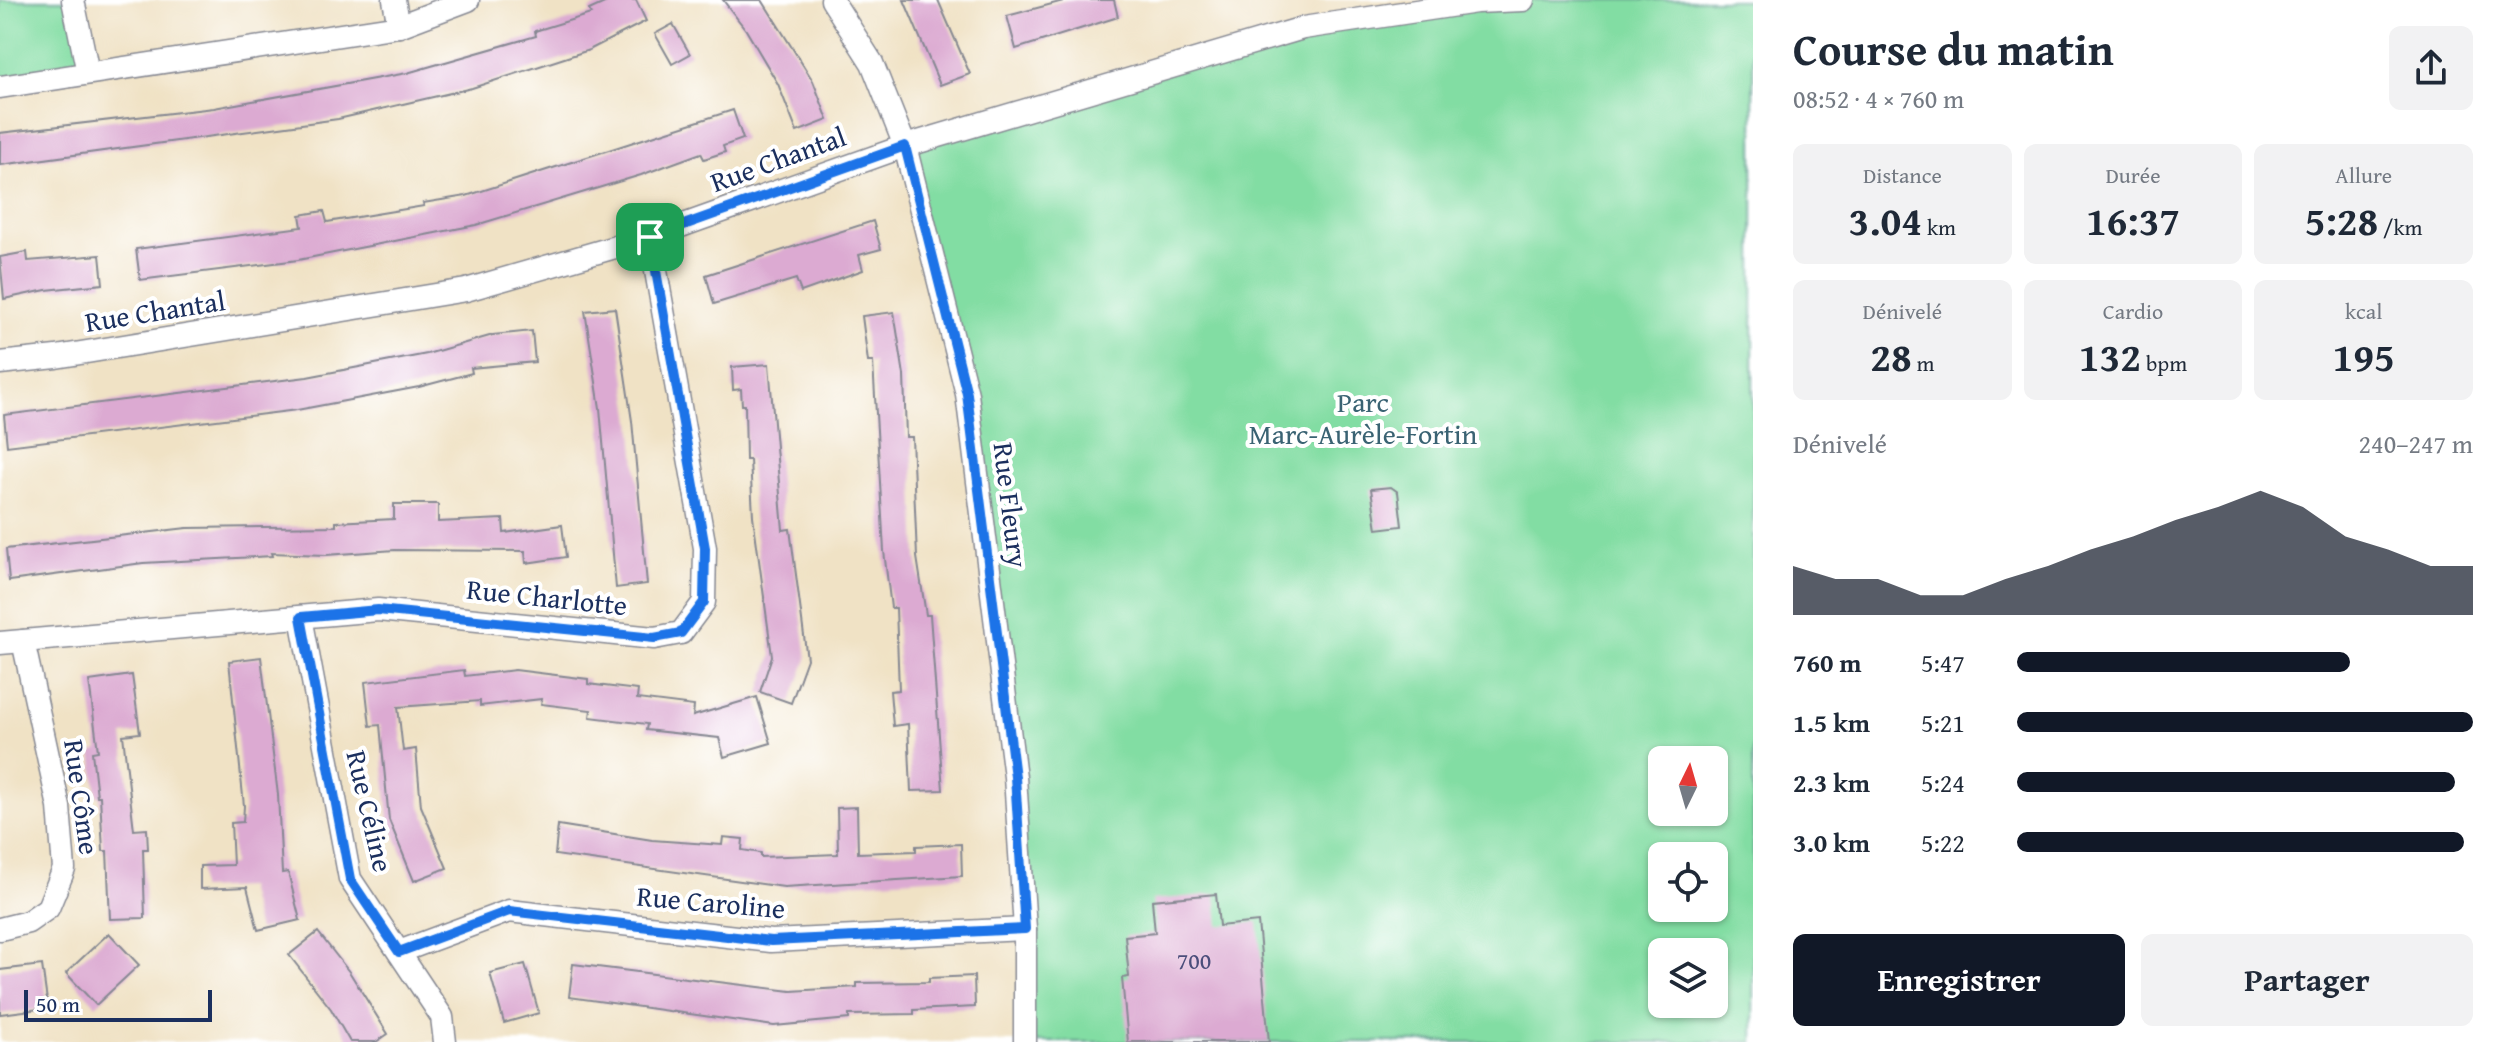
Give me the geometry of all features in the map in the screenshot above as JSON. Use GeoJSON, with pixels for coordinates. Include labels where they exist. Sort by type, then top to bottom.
{"type":"FeatureCollection","features":[{"type":"Feature","properties":{"kind":"street"},"geometry":{"type":"LineString","coordinates":[[73,0],[88,73]]}},
{"type":"Feature","properties":{"kind":"street"},"geometry":{"type":"LineString","coordinates":[[394,0],[399,26]]}},
{"type":"Feature","properties":{"kind":"street"},"geometry":{"type":"LineString","coordinates":[[0,87],[399,26],[468,0]]}},
{"type":"Feature","properties":{"kind":"street","name":"Rue Fleury"},"geometry":{"type":"LineString","coordinates":[[832,0],[872,63],[905,146],[967,394],[1015,777],[1025,929],[1025,1042]]}},
{"type":"Feature","properties":{"kind":"street","name":"Rue Chantal"},"geometry":{"type":"LineString","coordinates":[[0,363],[56,357],[466,290],[650,237],[905,146],[1303,28],[1476,2],[1523,0]]}},
{"type":"Feature","properties":{"kind":"street","name":"Rue Charlotte"},"geometry":{"type":"LineString","coordinates":[[0,643],[378,610],[654,638],[681,633],[704,602],[705,548],[650,237]]}},
{"type":"Feature","properties":{"kind":"street","name":"Rue Céline"},"geometry":{"type":"LineString","coordinates":[[301,617],[350,879],[442,1017],[445,1042]]}},
{"type":"Feature","properties":{"kind":"street","name":"Rue Côme"},"geometry":{"type":"LineString","coordinates":[[0,929],[28,922],[48,908],[64,869],[59,807],[23,641]]}},
{"type":"Feature","properties":{"kind":"street","name":"Rue Caroline"},"geometry":{"type":"LineString","coordinates":[[399,952],[509,911],[771,941],[1025,929]]}},
{"type":"Feature","properties":{"kind":"green space"},"geometry":{"type":"Polygon","coordinates":[[[0,0],[73,0],[88,73],[0,87],[0,0]]]}},
{"type":"Feature","properties":{"kind":"green space","name":"Parc Marc-Aurèle-Fortin"},"geometry":{"type":"Polygon","coordinates":[[[1523,0],[1753,0],[1753,1042],[1025,1042],[1025,929],[967,394],[905,146],[1303,28],[1523,0]]]}},
{"type":"Feature","properties":{"kind":"building"},"geometry":{"type":"Polygon","coordinates":[[[611,0],[636,0],[646,21],[589,50],[472,88],[338,119],[0,165],[0,133],[214,108],[407,73],[536,36],[535,31],[591,14],[589,10],[611,0]]]}},
{"type":"Feature","properties":{"kind":"building"},"geometry":{"type":"Polygon","coordinates":[[[723,0],[762,0],[813,81],[828,120],[797,132],[778,84],[746,30],[723,0]]]}},
{"type":"Feature","properties":{"kind":"building"},"geometry":{"type":"Polygon","coordinates":[[[904,0],[938,0],[970,74],[940,85],[904,0]]]}},
{"type":"Feature","properties":{"kind":"building"},"geometry":{"type":"Polygon","coordinates":[[[1067,0],[1114,0],[1118,17],[1016,49],[1007,16],[1067,0]]]}},
{"type":"Feature","properties":{"kind":"building"},"geometry":{"type":"Polygon","coordinates":[[[673,24],[690,54],[672,64],[655,34],[673,24]]]}},
{"type":"Feature","properties":{"kind":"building"},"geometry":{"type":"Polygon","coordinates":[[[733,110],[743,139],[723,146],[725,152],[704,159],[701,153],[641,175],[476,225],[298,260],[140,280],[136,249],[302,227],[300,215],[324,211],[327,222],[424,206],[423,203],[466,196],[733,110]]]}},
{"type":"Feature","properties":{"kind":"building"},"geometry":{"type":"Polygon","coordinates":[[[873,221],[881,249],[859,255],[863,270],[801,292],[796,279],[714,304],[706,275],[873,221]]]}},
{"type":"Feature","properties":{"kind":"building"},"geometry":{"type":"Polygon","coordinates":[[[27,252],[28,261],[100,255],[103,284],[46,290],[4,299],[0,257],[27,252]]]}},
{"type":"Feature","properties":{"kind":"building"},"geometry":{"type":"Polygon","coordinates":[[[615,308],[632,421],[647,584],[616,588],[600,408],[585,311],[615,308]]]}},
{"type":"Feature","properties":{"kind":"building"},"geometry":{"type":"Polygon","coordinates":[[[894,312],[904,375],[906,437],[912,437],[917,557],[926,615],[930,615],[943,790],[911,791],[908,724],[893,726],[890,691],[899,690],[896,608],[891,608],[884,551],[873,362],[868,362],[862,316],[894,312]]]}},
{"type":"Feature","properties":{"kind":"building"},"geometry":{"type":"Polygon","coordinates":[[[532,331],[535,362],[471,368],[472,373],[419,387],[297,410],[7,446],[4,415],[307,377],[427,354],[493,335],[532,331]]]}},
{"type":"Feature","properties":{"kind":"building"},"geometry":{"type":"Polygon","coordinates":[[[769,364],[783,530],[790,529],[807,659],[791,703],[760,692],[772,656],[753,516],[750,460],[746,460],[745,405],[742,405],[741,389],[733,390],[732,367],[769,364]]]}},
{"type":"Feature","properties":{"kind":"building"},"geometry":{"type":"Polygon","coordinates":[[[1391,487],[1398,492],[1402,526],[1377,529],[1371,489],[1391,487]]]}},
{"type":"Feature","properties":{"kind":"building"},"geometry":{"type":"Polygon","coordinates":[[[394,504],[438,504],[438,522],[503,519],[504,533],[562,525],[566,557],[526,563],[525,551],[395,550],[326,555],[271,553],[272,556],[143,563],[9,581],[6,549],[187,528],[336,526],[336,522],[394,519],[394,504]]]}},
{"type":"Feature","properties":{"kind":"building"},"geometry":{"type":"Polygon","coordinates":[[[261,657],[278,795],[282,873],[288,872],[300,920],[258,930],[247,887],[200,889],[200,866],[233,865],[231,823],[243,822],[244,806],[229,661],[261,657]]]}},
{"type":"Feature","properties":{"kind":"building"},"geometry":{"type":"Polygon","coordinates":[[[464,670],[465,676],[515,670],[588,679],[588,684],[638,690],[637,699],[694,706],[693,716],[757,697],[771,743],[724,757],[719,738],[646,730],[647,724],[590,717],[591,710],[541,704],[542,699],[480,706],[480,701],[398,707],[403,751],[416,749],[421,806],[447,868],[414,881],[389,820],[380,725],[370,726],[365,682],[464,670]]]}},
{"type":"Feature","properties":{"kind":"building"},"geometry":{"type":"Polygon","coordinates":[[[132,675],[140,733],[123,735],[134,830],[147,829],[148,849],[143,849],[145,918],[110,919],[107,851],[103,851],[100,796],[97,796],[92,752],[98,751],[89,681],[132,675]]]}},
{"type":"Feature","properties":{"kind":"building"},"geometry":{"type":"Polygon","coordinates":[[[857,807],[858,853],[916,851],[916,846],[961,844],[962,876],[784,887],[555,855],[558,825],[652,840],[722,845],[723,837],[743,839],[742,850],[761,853],[761,857],[838,854],[837,808],[857,807]]]}},
{"type":"Feature","properties":{"kind":"building"},"geometry":{"type":"Polygon","coordinates":[[[1216,894],[1219,926],[1258,922],[1269,1042],[1128,1042],[1122,978],[1129,977],[1125,936],[1155,933],[1152,900],[1216,894]]]}},
{"type":"Feature","properties":{"kind":"building"},"geometry":{"type":"Polygon","coordinates":[[[318,932],[350,973],[388,1034],[376,1042],[350,1042],[331,1009],[289,955],[318,932]]]}},
{"type":"Feature","properties":{"kind":"building"},"geometry":{"type":"Polygon","coordinates":[[[109,933],[139,965],[96,1005],[66,973],[109,933]]]}},
{"type":"Feature","properties":{"kind":"building"},"geometry":{"type":"Polygon","coordinates":[[[525,964],[539,1013],[504,1023],[490,973],[525,964]]]}},
{"type":"Feature","properties":{"kind":"building"},"geometry":{"type":"Polygon","coordinates":[[[573,964],[791,991],[857,987],[857,983],[929,982],[929,978],[974,976],[975,1007],[914,1010],[914,1014],[849,1015],[849,1019],[774,1026],[569,997],[573,964]]]}},
{"type":"Feature","properties":{"kind":"building"},"geometry":{"type":"Polygon","coordinates":[[[42,965],[48,1008],[0,1014],[0,970],[42,965]]]}},
{"type":"Feature","properties":{"kind":"route"},"geometry":{"type":"LineString","coordinates":[[905,146],[967,394],[1015,777],[1025,929],[771,941],[509,911],[399,952],[350,879],[301,617],[378,610],[654,638],[681,633],[704,602],[705,548],[650,237],[905,146]]}}]}
